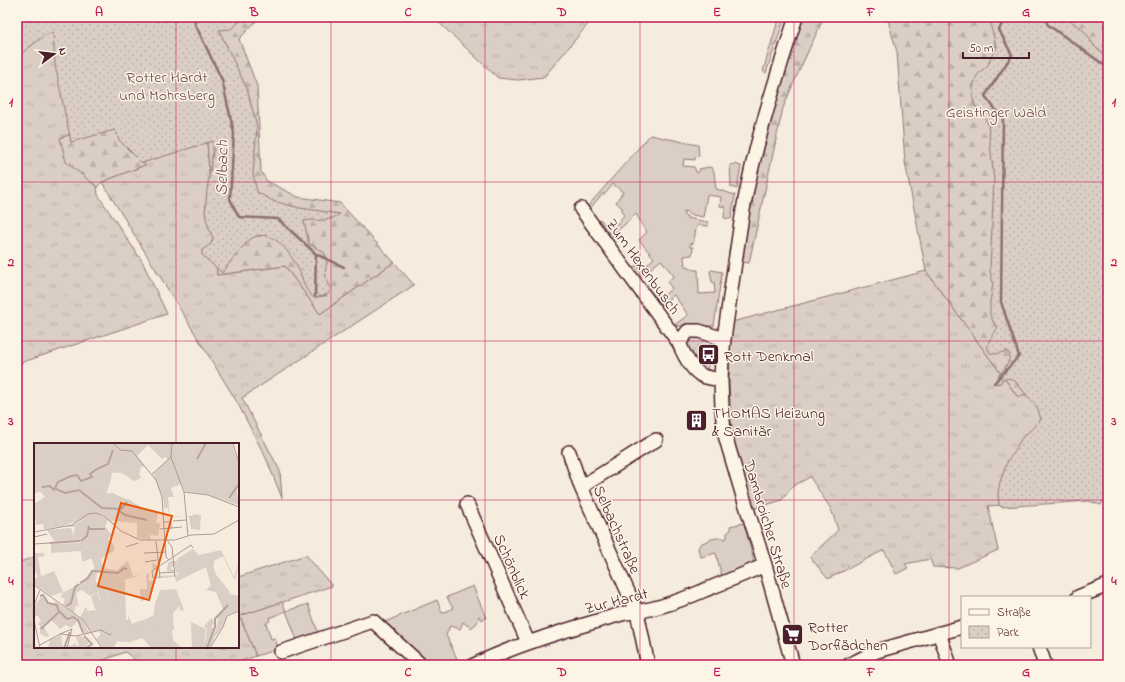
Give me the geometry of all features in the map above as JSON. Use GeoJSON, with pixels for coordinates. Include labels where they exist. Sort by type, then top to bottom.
{"type":"FeatureCollection","features":[{"type":"Feature","properties":{"kind":"street","name":"Dambroicher Straße"},"geometry":{"type":"LineString","coordinates":[[793,665],[765,565],[724,432],[721,380],[724,340],[743,210],[755,155],[772,90],[796,17]]}},
{"type":"Feature","properties":{"kind":"street","name":"Zum Hexenbusch"},"geometry":{"type":"LineString","coordinates":[[581,209],[679,343],[691,365],[702,376],[721,380]]}},
{"type":"Feature","properties":{"kind":"street","name":"Zum Hexenbusch"},"geometry":{"type":"LineString","coordinates":[[679,343],[688,331],[700,331],[724,340]]}},
{"type":"Feature","properties":{"kind":"street"},"geometry":{"type":"LineString","coordinates":[[581,487],[656,440]]}},
{"type":"Feature","properties":{"kind":"street","name":"Selbachstraße"},"geometry":{"type":"LineString","coordinates":[[569,452],[581,487],[637,612],[648,665]]}},
{"type":"Feature","properties":{"kind":"street","name":"Schönblick"},"geometry":{"type":"LineString","coordinates":[[467,504],[528,642]]}},
{"type":"Feature","properties":{"kind":"street","name":"Zur Hardt"},"geometry":{"type":"LineString","coordinates":[[474,665],[528,642],[625,613],[637,612],[679,601],[765,565]]}},
{"type":"Feature","properties":{"kind":"street"},"geometry":{"type":"LineString","coordinates":[[1080,596],[1108,585]]}},
{"type":"Feature","properties":{"kind":"street"},"geometry":{"type":"LineString","coordinates":[[282,652],[373,621],[421,665]]}},
{"type":"Feature","properties":{"kind":"street"},"geometry":{"type":"LineString","coordinates":[[849,665],[877,651],[961,627]]}},
{"type":"Feature","properties":{"kind":"street"},"geometry":{"type":"LineString","coordinates":[[939,633],[950,665]]}},
{"type":"Feature","properties":{"kind":"street"},"geometry":{"type":"LineString","coordinates":[[1039,648],[1045,665]]}},
{"type":"Feature","properties":{"kind":"green space"},"geometry":{"type":"Polygon","coordinates":[[[17,17],[186,17],[207,143],[217,275],[285,266],[320,314],[394,262],[414,285],[242,398],[280,471],[282,498],[266,458],[237,402],[102,182],[145,165],[66,161],[97,187],[98,195],[142,261],[167,314],[17,364],[17,17]]]}},
{"type":"Feature","properties":{"kind":"green space","name":"Rotter Hardt und Mohrsberg"},"geometry":{"type":"Polygon","coordinates":[[[17,17],[51,17],[52,20],[79,17],[245,17],[231,29],[219,30],[247,89],[257,127],[253,174],[257,192],[273,201],[300,208],[340,214],[328,219],[304,221],[309,244],[322,251],[328,259],[325,275],[331,290],[327,295],[314,298],[310,295],[298,268],[290,255],[280,243],[267,236],[252,238],[245,244],[222,273],[202,255],[202,250],[211,244],[213,238],[205,213],[213,141],[142,163],[119,140],[115,130],[71,142],[55,65],[53,32],[45,35],[17,57],[17,17]]]}},
{"type":"Feature","properties":{"kind":"green space"},"geometry":{"type":"Polygon","coordinates":[[[186,17],[260,17],[239,39],[257,86],[261,172],[267,181],[298,197],[340,203],[394,262],[320,314],[285,266],[217,275],[207,143],[186,17]]]}},
{"type":"Feature","properties":{"kind":"green space"},"geometry":{"type":"Polygon","coordinates":[[[433,17],[594,17],[544,77],[518,80],[498,78],[433,17]]]}},
{"type":"Feature","properties":{"kind":"green space"},"geometry":{"type":"Polygon","coordinates":[[[779,17],[785,17],[766,73],[763,71],[779,17]]]}},
{"type":"Feature","properties":{"kind":"green space"},"geometry":{"type":"Polygon","coordinates":[[[801,17],[824,17],[783,108],[749,263],[740,262],[750,194],[786,56],[801,17]]]}},
{"type":"Feature","properties":{"kind":"green space","name":"Geistinger Wald"},"geometry":{"type":"Polygon","coordinates":[[[887,17],[1108,17],[1108,156],[1101,365],[1018,397],[926,271],[905,162],[897,52],[887,17]]]}},
{"type":"Feature","properties":{"kind":"green space"},"geometry":{"type":"Polygon","coordinates":[[[991,17],[1065,17],[1082,29],[1095,47],[1108,57],[1108,492],[1101,505],[1089,501],[1001,507],[999,505],[998,493],[1000,482],[1008,460],[1021,439],[1041,420],[1038,409],[1015,381],[1007,378],[1002,379],[1001,383],[995,384],[996,380],[1007,364],[1010,355],[1007,351],[996,354],[990,353],[988,350],[988,343],[998,327],[993,322],[990,314],[993,283],[990,271],[994,180],[988,124],[975,106],[973,92],[974,83],[977,76],[988,65],[997,48],[991,27],[991,17]]]}},
{"type":"Feature","properties":{"kind":"green space"},"geometry":{"type":"Polygon","coordinates":[[[118,118],[145,165],[102,182],[97,187],[66,162],[60,138],[118,118]]]}},
{"type":"Feature","properties":{"kind":"green space"},"geometry":{"type":"Polygon","coordinates":[[[650,135],[698,145],[699,156],[695,157],[695,160],[684,159],[683,166],[694,167],[697,173],[700,171],[699,169],[709,167],[712,168],[714,172],[716,189],[735,195],[731,219],[724,218],[725,207],[720,206],[721,197],[707,195],[703,217],[688,214],[688,212],[684,211],[684,216],[687,216],[687,218],[708,222],[708,226],[698,225],[693,244],[691,243],[690,245],[690,247],[693,247],[692,255],[684,256],[685,266],[698,270],[699,294],[715,293],[714,282],[712,282],[710,271],[722,272],[714,326],[673,326],[688,315],[674,295],[659,307],[646,288],[648,284],[651,287],[649,289],[655,296],[657,294],[661,298],[672,288],[667,282],[674,276],[661,260],[639,278],[632,270],[636,265],[641,270],[654,258],[639,240],[647,232],[636,214],[610,238],[598,221],[600,219],[608,227],[610,225],[614,228],[624,215],[622,213],[622,208],[616,202],[623,192],[613,184],[605,194],[602,194],[589,210],[587,207],[650,135]]]}},
{"type":"Feature","properties":{"kind":"green space"},"geometry":{"type":"Polygon","coordinates":[[[735,164],[741,166],[737,189],[731,187],[730,165],[735,164]]]}},
{"type":"Feature","properties":{"kind":"green space"},"geometry":{"type":"Polygon","coordinates":[[[926,271],[1018,397],[1101,365],[1090,499],[988,506],[998,550],[958,568],[933,567],[930,559],[905,564],[908,568],[896,574],[884,550],[828,579],[810,557],[838,530],[831,509],[810,477],[793,486],[782,500],[753,509],[737,453],[731,421],[729,384],[730,334],[732,322],[926,271]]]}},
{"type":"Feature","properties":{"kind":"green space"},"geometry":{"type":"Polygon","coordinates":[[[691,336],[711,340],[707,370],[701,368],[685,347],[686,340],[691,336]]]}},
{"type":"Feature","properties":{"kind":"green space"},"geometry":{"type":"Polygon","coordinates":[[[744,523],[755,565],[722,578],[716,553],[701,557],[698,549],[700,544],[712,539],[722,537],[723,539],[727,538],[727,533],[731,530],[730,526],[744,523]]]}},
{"type":"Feature","properties":{"kind":"green space"},"geometry":{"type":"Polygon","coordinates":[[[306,555],[332,586],[240,616],[256,656],[229,665],[142,665],[125,652],[91,665],[17,664],[17,563],[34,557],[34,648],[239,648],[239,577],[306,555]]]}},
{"type":"Feature","properties":{"kind":"green space"},"geometry":{"type":"Polygon","coordinates":[[[473,586],[486,618],[482,620],[479,616],[477,623],[471,628],[463,622],[460,629],[450,626],[446,635],[459,663],[456,665],[427,665],[380,624],[437,600],[442,613],[452,609],[453,608],[447,597],[473,586]]]}},
{"type":"Feature","properties":{"kind":"green space"},"geometry":{"type":"Polygon","coordinates":[[[282,602],[286,611],[269,618],[270,621],[266,623],[271,639],[275,638],[279,652],[276,650],[256,656],[240,616],[282,602]]]}},
{"type":"Feature","properties":{"kind":"green space"},"geometry":{"type":"Polygon","coordinates":[[[308,604],[320,638],[299,645],[286,611],[308,604]]]}},
{"type":"Feature","properties":{"kind":"waterway","name":"Selbach"},"geometry":{"type":"LineString","coordinates":[[194,17],[195,24],[222,80],[234,133],[230,199],[239,217],[278,219],[316,254],[315,296]]}},
{"type":"Feature","properties":{"kind":"waterway"},"geometry":{"type":"LineString","coordinates":[[994,383],[1019,356],[1001,302],[1003,119],[985,96],[1012,55],[999,30],[1005,17]]}},
{"type":"Feature","properties":{"kind":"waterway"},"geometry":{"type":"LineString","coordinates":[[1044,17],[1048,25],[1108,68]]}},
{"type":"Feature","properties":{"kind":"waterway"},"geometry":{"type":"LineString","coordinates":[[316,254],[344,267]]}},
{"type":"Feature","properties":{"kind":"place","name":"Rott Denkmal"},"geometry":{"type":"Point","coordinates":[709,355]}},
{"type":"Feature","properties":{"kind":"place","name":"THOMAS Heizung & Sanitär"},"geometry":{"type":"Point","coordinates":[697,421]}},
{"type":"Feature","properties":{"kind":"place","name":"Rotter Dorflädchen"},"geometry":{"type":"Point","coordinates":[793,635]}}]}
